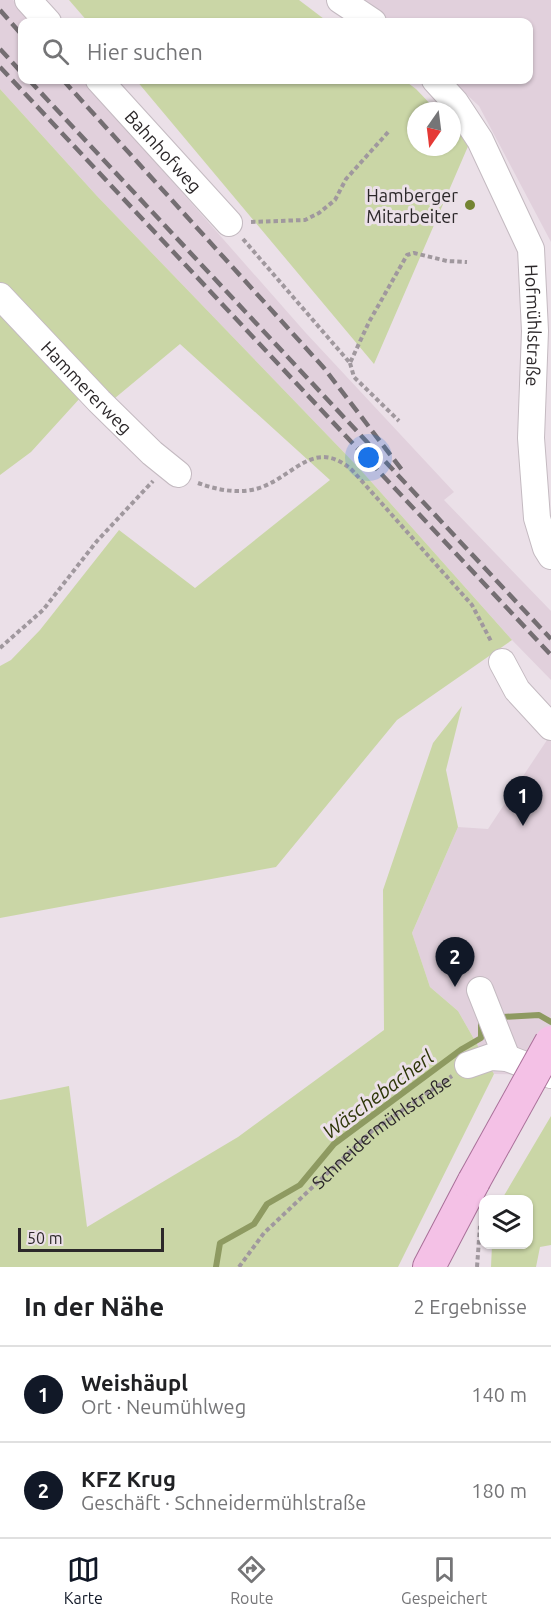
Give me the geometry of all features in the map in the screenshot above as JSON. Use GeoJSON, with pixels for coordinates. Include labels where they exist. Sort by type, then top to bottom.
{"type":"FeatureCollection","features":[{"type":"Feature","properties":{"kind":"main road"},"geometry":{"type":"LineString","coordinates":[[429,1267],[551,1042]]}},
{"type":"Feature","properties":{"kind":"street"},"geometry":{"type":"LineString","coordinates":[[28,0],[44,18]]}},
{"type":"Feature","properties":{"kind":"street"},"geometry":{"type":"LineString","coordinates":[[340,0],[367,18]]}},
{"type":"Feature","properties":{"kind":"street","name":"Bahnhofweg"},"geometry":{"type":"LineString","coordinates":[[103,84],[229,223]]}},
{"type":"Feature","properties":{"kind":"street","name":"Hofmühlstraße"},"geometry":{"type":"LineString","coordinates":[[439,84],[455,102],[480,140],[531,249],[535,331],[531,449],[537,518],[546,548],[551,556]]}},
{"type":"Feature","properties":{"kind":"street","name":"Hammererweg"},"geometry":{"type":"LineString","coordinates":[[0,296],[99,401],[172,471]]}},
{"type":"Feature","properties":{"kind":"street"},"geometry":{"type":"LineString","coordinates":[[502,662],[517,690],[551,727]]}},
{"type":"Feature","properties":{"kind":"street"},"geometry":{"type":"LineString","coordinates":[[480,990],[507,1058]]}},
{"type":"Feature","properties":{"kind":"street","name":"Schneidermühlstraße"},"geometry":{"type":"LineString","coordinates":[[468,1065],[491,1057],[507,1058],[551,1075]]}},
{"type":"Feature","properties":{"kind":"path"},"geometry":{"type":"LineString","coordinates":[[256,221],[305,220],[319,213],[335,200],[346,179],[390,130]]}},
{"type":"Feature","properties":{"kind":"path"},"geometry":{"type":"LineString","coordinates":[[229,223],[350,363],[354,377],[399,420]]}},
{"type":"Feature","properties":{"kind":"path"},"geometry":{"type":"LineString","coordinates":[[350,363],[407,255],[414,253],[447,261],[466,262]]}},
{"type":"Feature","properties":{"kind":"path"},"geometry":{"type":"LineString","coordinates":[[0,648],[43,610],[97,541],[172,471],[212,488],[244,490],[261,487],[304,462],[319,457],[331,457],[341,460],[352,470],[472,605],[502,662]]}},
{"type":"Feature","properties":{"kind":"path","name":"Schneidermühlstraße"},"geometry":{"type":"LineString","coordinates":[[239,1267],[264,1233],[372,1131],[468,1065]]}},
{"type":"Feature","properties":{"kind":"path"},"geometry":{"type":"LineString","coordinates":[[477,1267],[479,1238]]}},
{"type":"Feature","properties":{"kind":"shaded area"},"geometry":{"type":"Polygon","coordinates":[[[0,0],[13,0],[29,18],[18,18],[18,84],[87,84],[305,332],[454,492],[444,500],[551,611],[551,680],[512,640],[359,468],[97,196],[0,89],[0,0]]]}},
{"type":"Feature","properties":{"kind":"shaded area"},"geometry":{"type":"Polygon","coordinates":[[[359,0],[551,0],[551,242],[479,106],[455,84],[533,84],[533,18],[384,18],[359,0]]]}},
{"type":"Feature","properties":{"kind":"shaded area"},"geometry":{"type":"Polygon","coordinates":[[[551,734],[551,1075],[494,1074],[458,1011],[430,987],[412,933],[458,827],[488,829],[551,734]]]}},
{"type":"Feature","properties":{"kind":"green space"},"geometry":{"type":"Polygon","coordinates":[[[69,0],[299,0],[323,18],[85,18],[69,0]]]}},
{"type":"Feature","properties":{"kind":"green space"},"geometry":{"type":"Polygon","coordinates":[[[139,84],[409,84],[428,102],[407,102],[407,156],[461,156],[461,136],[469,144],[374,364],[139,84]]]}},
{"type":"Feature","properties":{"kind":"green space"},"geometry":{"type":"Polygon","coordinates":[[[0,89],[97,196],[359,468],[512,640],[397,720],[276,867],[0,918],[0,666],[11,660],[40,630],[119,530],[195,588],[330,480],[180,344],[109,403],[81,397],[31,452],[0,475],[0,89]]]}},
{"type":"Feature","properties":{"kind":"green space"},"geometry":{"type":"Polygon","coordinates":[[[462,706],[446,770],[458,827],[412,933],[430,987],[458,1011],[494,1074],[398,1267],[0,1267],[0,1100],[69,1086],[87,1227],[238,1137],[384,1030],[383,890],[433,743],[462,706]]]}},
{"type":"Feature","properties":{"kind":"green space"},"geometry":{"type":"Polygon","coordinates":[[[551,1116],[551,1245],[540,1247],[536,1267],[491,1267],[492,1249],[533,1249],[533,1195],[504,1195],[551,1116]]]}},
{"type":"Feature","properties":{"kind":"waterway","name":"Wäschebacherl"},"geometry":{"type":"LineString","coordinates":[[503,1017],[539,1015],[551,1022]]}},
{"type":"Feature","properties":{"kind":"waterway","name":"Wäschebacherl"},"geometry":{"type":"LineString","coordinates":[[216,1267],[220,1243],[254,1224],[267,1204],[300,1185],[334,1144],[462,1049],[481,1038],[481,1020]]}},
{"type":"Feature","properties":{"kind":"railway"},"geometry":{"type":"LineString","coordinates":[[0,10],[18,30]]}},
{"type":"Feature","properties":{"kind":"railway"},"geometry":{"type":"LineString","coordinates":[[0,49],[18,69]]}},
{"type":"Feature","properties":{"kind":"railway"},"geometry":{"type":"LineString","coordinates":[[0,67],[551,655]]}},
{"type":"Feature","properties":{"kind":"railway"},"geometry":{"type":"LineString","coordinates":[[33,84],[551,639]]}},
{"type":"Feature","properties":{"kind":"railway"},"geometry":{"type":"LineString","coordinates":[[67,84],[324,368],[402,470]]}},
{"type":"Feature","properties":{"kind":"place","name":"Hamberger Mitarbeiter"},"geometry":{"type":"Point","coordinates":[470,205]}},
{"type":"Feature","properties":{"kind":"place","name":"Weishäupl"},"geometry":{"type":"Point","coordinates":[523,826]}},
{"type":"Feature","properties":{"kind":"place","name":"KFZ Krug"},"geometry":{"type":"Point","coordinates":[455,987]}}]}
